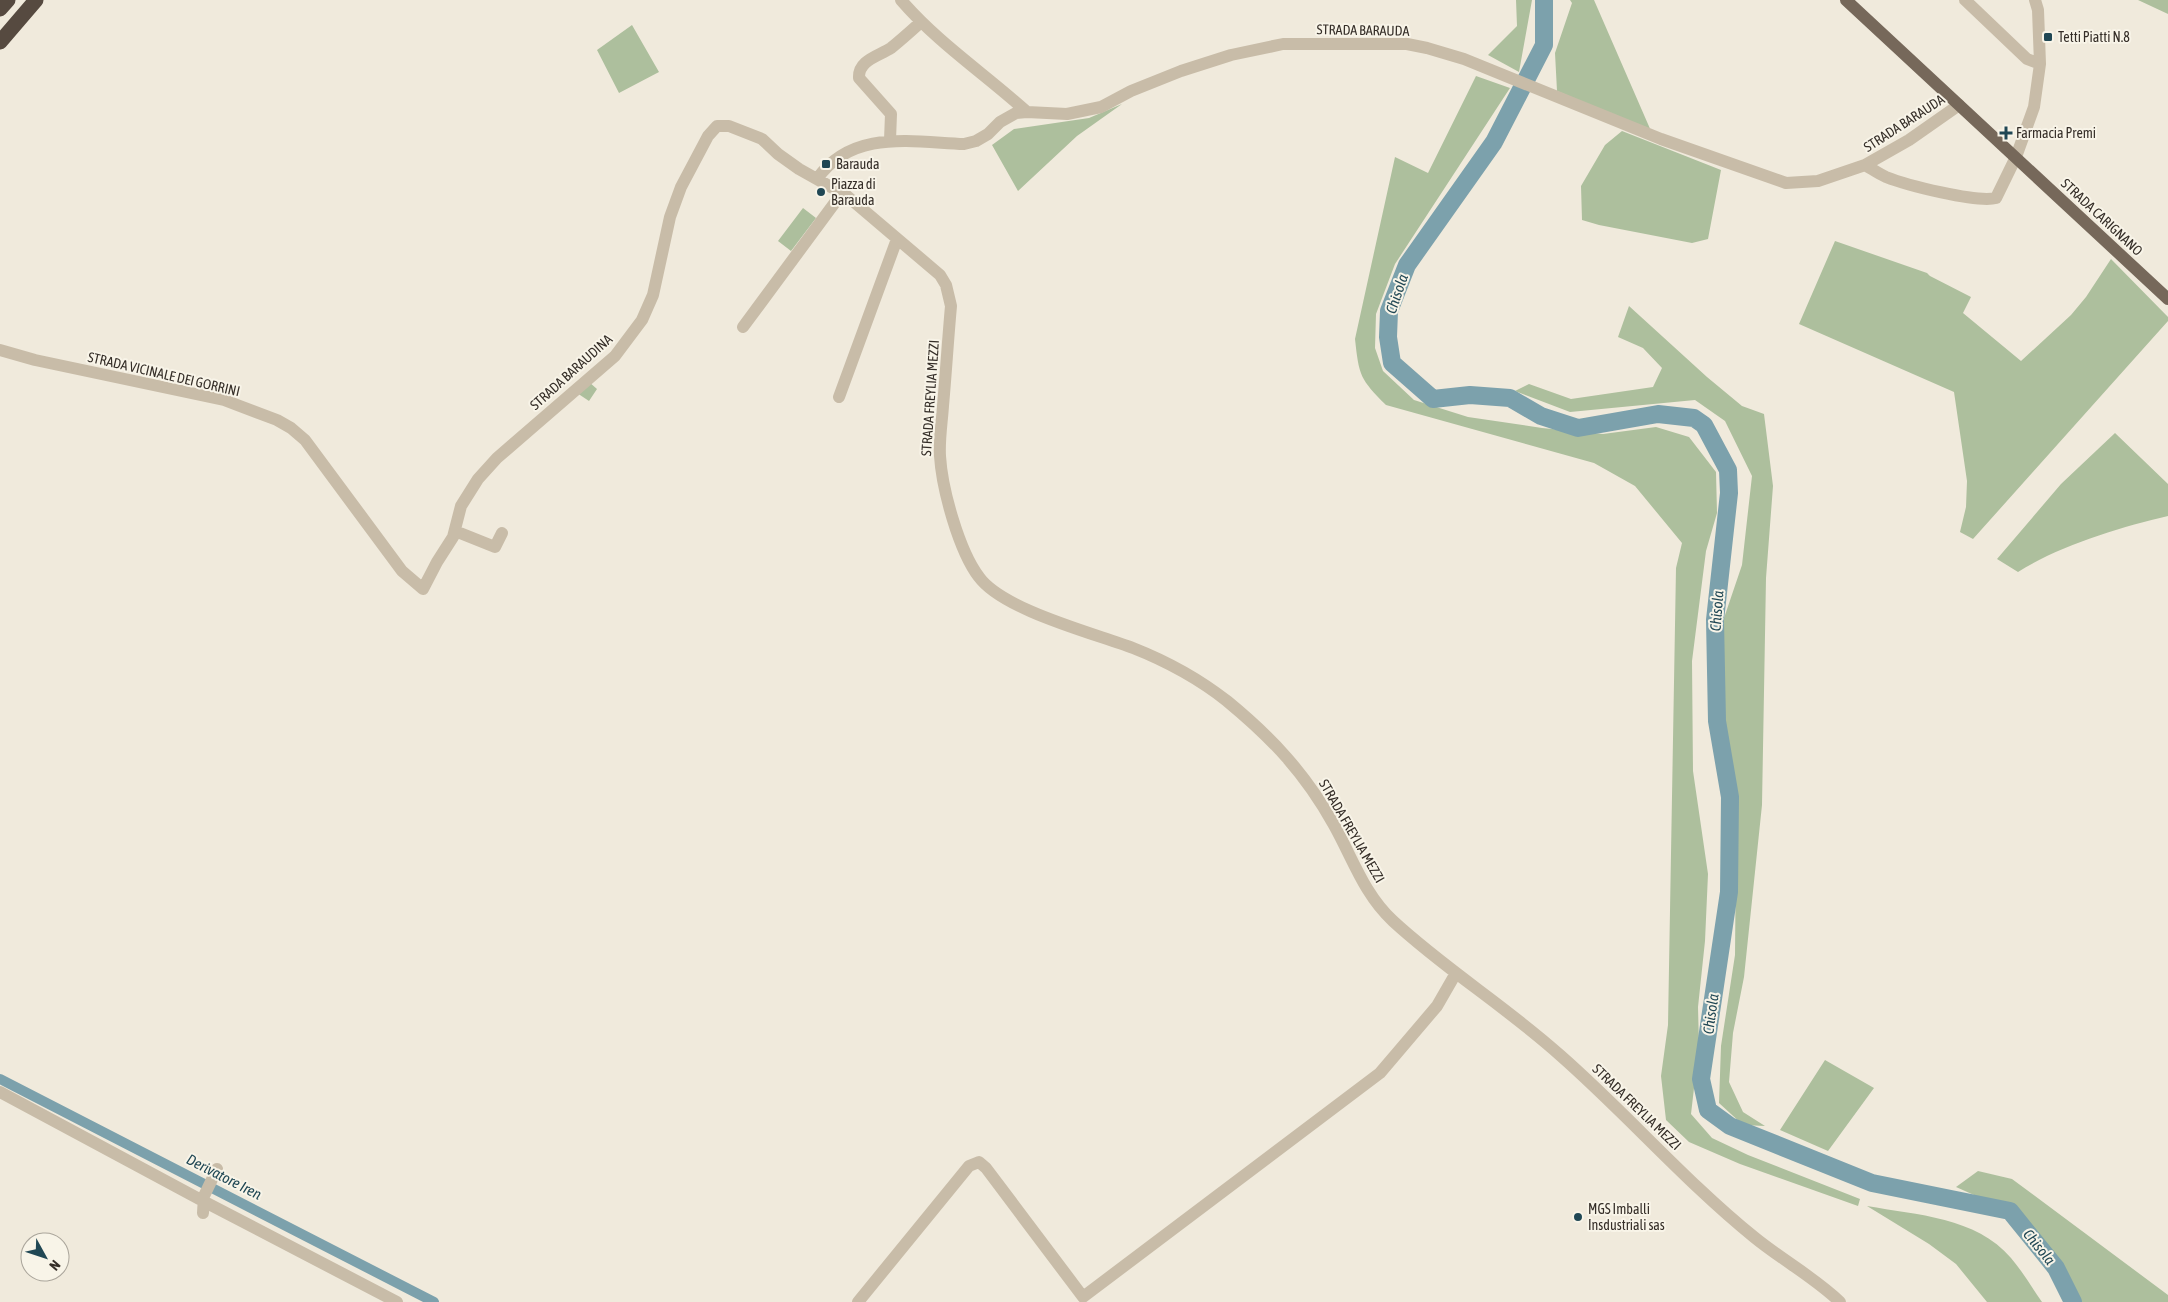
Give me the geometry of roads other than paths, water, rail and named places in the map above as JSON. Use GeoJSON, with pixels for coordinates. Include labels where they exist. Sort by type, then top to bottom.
{"type":"FeatureCollection","features":[{"type":"Feature","properties":{"kind":"highway"},"geometry":{"type":"LineString","coordinates":[[0,9],[8,0]]}},
{"type":"Feature","properties":{"kind":"highway"},"geometry":{"type":"LineString","coordinates":[[0,42],[36,0]]}},
{"type":"Feature","properties":{"kind":"main road"},"geometry":{"type":"LineString","coordinates":[[1846,0],[1959,105]]}},
{"type":"Feature","properties":{"kind":"main road","name":"STRADA CARIGNANO"},"geometry":{"type":"LineString","coordinates":[[1959,105],[2168,299]]}},
{"type":"Feature","properties":{"kind":"street"},"geometry":{"type":"LineString","coordinates":[[901,0],[921,22],[962,60],[991,80],[1027,112]]}},
{"type":"Feature","properties":{"kind":"street"},"geometry":{"type":"LineString","coordinates":[[1965,0],[2027,59],[2040,64]]}},
{"type":"Feature","properties":{"kind":"street"},"geometry":{"type":"LineString","coordinates":[[1865,165],[1886,177],[1940,191],[1988,200],[1996,198],[2016,157],[2034,106],[2040,64],[2038,10],[2035,0]]}},
{"type":"Feature","properties":{"kind":"street"},"geometry":{"type":"LineString","coordinates":[[890,140],[891,114],[859,78],[860,70],[921,22]]}},
{"type":"Feature","properties":{"kind":"street","name":"STRADA BARAUDA"},"geometry":{"type":"LineString","coordinates":[[817,179],[826,168],[842,155],[866,144],[890,140],[964,144],[976,141],[988,134],[1000,122],[1016,113],[1066,114],[1101,107],[1131,91],[1181,71],[1231,55],[1284,44],[1407,44],[1427,48],[1464,60],[1661,139],[1786,183],[1818,181],[1865,165],[1910,140],[1959,105]]}},
{"type":"Feature","properties":{"kind":"street","name":"STRADA BARAUDINA"},"geometry":{"type":"LineString","coordinates":[[423,589],[437,562],[453,538],[461,506],[478,479],[497,458],[615,356],[642,320],[653,295],[670,217],[681,187],[708,136],[717,126],[729,126],[762,139],[778,154],[817,179]]}},
{"type":"Feature","properties":{"kind":"street","name":"STRADA FREYLIA MEZZI"},"geometry":{"type":"LineString","coordinates":[[817,179],[842,193],[898,239],[940,275],[946,285],[951,306],[939,454],[945,488],[958,533],[970,562],[980,579],[996,594],[1016,606],[1138,650],[1192,676],[1248,719],[1276,744],[1299,770],[1334,824],[1364,886],[1381,909],[1395,923],[1559,1053],[1708,1196],[1756,1238],[1806,1273],[1840,1302]]}},
{"type":"Feature","properties":{"kind":"street"},"geometry":{"type":"LineString","coordinates":[[743,327],[842,193]]}},
{"type":"Feature","properties":{"kind":"street"},"geometry":{"type":"LineString","coordinates":[[839,398],[898,239]]}},
{"type":"Feature","properties":{"kind":"street","name":"STRADA VICINALE DEI GORRINI"},"geometry":{"type":"LineString","coordinates":[[0,350],[35,360],[224,400],[277,420],[292,428],[305,440],[402,571],[423,589]]}},
{"type":"Feature","properties":{"kind":"street"},"geometry":{"type":"LineString","coordinates":[[455,531],[494,547],[502,533]]}},
{"type":"Feature","properties":{"kind":"street"},"geometry":{"type":"LineString","coordinates":[[858,1302],[969,1166],[978,1162],[986,1168],[1083,1297],[1380,1073],[1437,1006],[1456,973]]}},
{"type":"Feature","properties":{"kind":"street"},"geometry":{"type":"LineString","coordinates":[[0,1092],[203,1203],[397,1302]]}},
{"type":"Feature","properties":{"kind":"street"},"geometry":{"type":"LineString","coordinates":[[203,1203],[217,1169]]}},
{"type":"Feature","properties":{"kind":"waterway","name":"Chisola"},"geometry":{"type":"LineString","coordinates":[[1544,0],[1544,45],[1494,142],[1407,265],[1389,311],[1388,337],[1392,363],[1433,399],[1470,395],[1510,398],[1541,416],[1578,428],[1658,414],[1694,418],[1704,425],[1728,470],[1729,493],[1715,620],[1717,721],[1730,797],[1729,892],[1701,1079],[1708,1110],[1730,1126],[1872,1183],[2010,1211],[2056,1268],[2073,1302]]}},
{"type":"Feature","properties":{"kind":"waterway","name":"Derivatore Iren"},"geometry":{"type":"LineString","coordinates":[[0,1079],[434,1302]]}},
{"type":"Feature","properties":{"kind":"place","name":"Tetti Piatti N.8"},"geometry":{"type":"Point","coordinates":[2048,37]}},
{"type":"Feature","properties":{"kind":"place","name":"Farmacia Premi"},"geometry":{"type":"Point","coordinates":[2006,133]}},
{"type":"Feature","properties":{"kind":"place","name":"Barauda"},"geometry":{"type":"Point","coordinates":[826,164]}},
{"type":"Feature","properties":{"kind":"place","name":"Piazza di Barauda"},"geometry":{"type":"Point","coordinates":[821,192]}},
{"type":"Feature","properties":{"kind":"place","name":"MGS Imballi Insdustriali sas"},"geometry":{"type":"Point","coordinates":[1578,1217]}}]}
